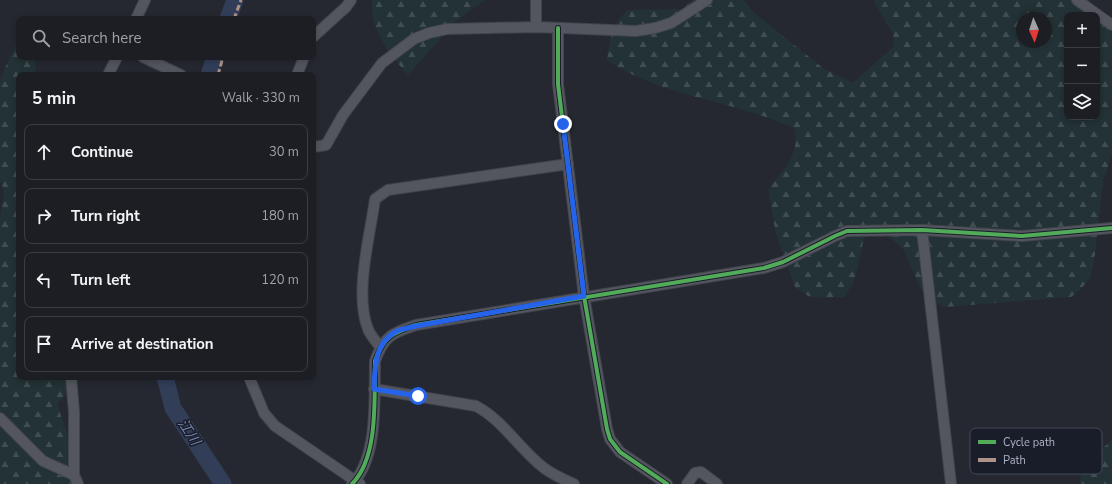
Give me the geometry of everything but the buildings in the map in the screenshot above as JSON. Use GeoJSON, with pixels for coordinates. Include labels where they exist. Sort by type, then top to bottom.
{"type":"FeatureCollection","features":[{"type":"Feature","properties":{"kind":"street"},"geometry":{"type":"LineString","coordinates":[[137,16],[144,0]]}},
{"type":"Feature","properties":{"kind":"street"},"geometry":{"type":"LineString","coordinates":[[316,34],[346,7],[351,0]]}},
{"type":"Feature","properties":{"kind":"street"},"geometry":{"type":"LineString","coordinates":[[536,0],[536,27]]}},
{"type":"Feature","properties":{"kind":"street"},"geometry":{"type":"LineString","coordinates":[[316,147],[326,145],[342,115],[382,63],[414,39],[429,33],[447,29],[536,27],[636,31],[655,28],[671,23],[707,0]]}},
{"type":"Feature","properties":{"kind":"street"},"geometry":{"type":"LineString","coordinates":[[1077,0],[1112,25]]}},
{"type":"Feature","properties":{"kind":"street"},"geometry":{"type":"LineString","coordinates":[[558,28],[558,84],[584,296],[610,439],[620,452],[667,484]]}},
{"type":"Feature","properties":{"kind":"street"},"geometry":{"type":"LineString","coordinates":[[110,72],[116,60]]}},
{"type":"Feature","properties":{"kind":"street"},"geometry":{"type":"LineString","coordinates":[[149,60],[174,72]]}},
{"type":"Feature","properties":{"kind":"street"},"geometry":{"type":"LineString","coordinates":[[297,72],[303,60]]}},
{"type":"Feature","properties":{"kind":"street"},"geometry":{"type":"LineString","coordinates":[[380,347],[368,330],[364,313],[362,293],[375,199],[388,190],[568,164]]}},
{"type":"Feature","properties":{"kind":"street"},"geometry":{"type":"LineString","coordinates":[[250,380],[264,414],[275,426],[356,483],[363,470],[370,450],[375,361],[380,347],[394,332],[416,326],[584,296],[764,268],[783,262],[847,231],[922,230],[1022,236],[1112,228]]}},
{"type":"Feature","properties":{"kind":"street"},"geometry":{"type":"LineString","coordinates":[[922,230],[951,484]]}},
{"type":"Feature","properties":{"kind":"street"},"geometry":{"type":"LineString","coordinates":[[71,380],[74,412],[76,479]]}},
{"type":"Feature","properties":{"kind":"street"},"geometry":{"type":"LineString","coordinates":[[374,389],[476,406],[491,414],[542,467],[554,476],[574,484]]}},
{"type":"Feature","properties":{"kind":"street"},"geometry":{"type":"LineString","coordinates":[[0,418],[43,461],[76,479]]}},
{"type":"Feature","properties":{"kind":"street"},"geometry":{"type":"LineString","coordinates":[[687,484],[695,473],[701,472],[717,484]]}},
{"type":"Feature","properties":{"kind":"green space"},"geometry":{"type":"Polygon","coordinates":[[[372,0],[485,0],[455,22],[408,75],[382,41],[374,22],[372,0]]]}},
{"type":"Feature","properties":{"kind":"green space"},"geometry":{"type":"Polygon","coordinates":[[[692,0],[744,0],[753,12],[823,68],[853,83],[894,46],[893,34],[873,0],[1083,0],[1093,12],[1064,12],[1064,120],[1100,120],[1100,20],[1112,34],[1112,154],[1103,182],[1094,262],[1090,278],[1080,290],[1071,297],[945,307],[936,303],[921,289],[903,249],[879,228],[867,225],[854,282],[844,297],[820,298],[808,296],[795,287],[776,234],[768,190],[789,162],[795,147],[795,129],[748,111],[675,91],[652,83],[629,73],[607,60],[612,33],[618,21],[628,10],[683,9],[692,0]]]}},
{"type":"Feature","properties":{"kind":"green space"},"geometry":{"type":"Polygon","coordinates":[[[16,44],[16,60],[35,60],[36,72],[16,72],[16,380],[72,380],[73,385],[57,404],[77,463],[81,484],[0,484],[0,217],[4,194],[0,181],[0,79],[16,44]]]}},
{"type":"Feature","properties":{"kind":"green space"},"geometry":{"type":"Polygon","coordinates":[[[1112,439],[1112,484],[1080,484],[1082,474],[1102,474],[1102,449],[1112,439]]]}},
{"type":"Feature","properties":{"kind":"waterway","name":"江川"},"geometry":{"type":"LineString","coordinates":[[229,16],[235,0]]}},
{"type":"Feature","properties":{"kind":"waterway","name":"江川"},"geometry":{"type":"LineString","coordinates":[[210,72],[214,60]]}},
{"type":"Feature","properties":{"kind":"waterway","name":"江川"},"geometry":{"type":"LineString","coordinates":[[166,380],[173,408],[223,484]]}},
{"type":"Feature","properties":{"kind":"marked path"},"geometry":{"type":"LineString","coordinates":[[235,16],[241,0]]}},
{"type":"Feature","properties":{"kind":"marked path"},"geometry":{"type":"LineString","coordinates":[[219,72],[222,60]]}},
{"type":"Feature","properties":{"kind":"cycle path"},"geometry":{"type":"LineString","coordinates":[[558,28],[558,84],[584,296],[607,429],[610,439],[620,452],[667,484]]}},
{"type":"Feature","properties":{"kind":"cycle path"},"geometry":{"type":"LineString","coordinates":[[352,484],[361,472],[371,443],[374,409],[375,361],[378,353],[386,341],[401,330],[416,325],[764,268],[783,262],[847,231],[922,230],[1022,236],[1112,228]]}},
{"type":"Feature","properties":{"kind":"route"},"geometry":{"type":"LineString","coordinates":[[418,396],[374,389],[375,361],[380,347],[394,332],[416,326],[584,296],[563,124]]}}]}
